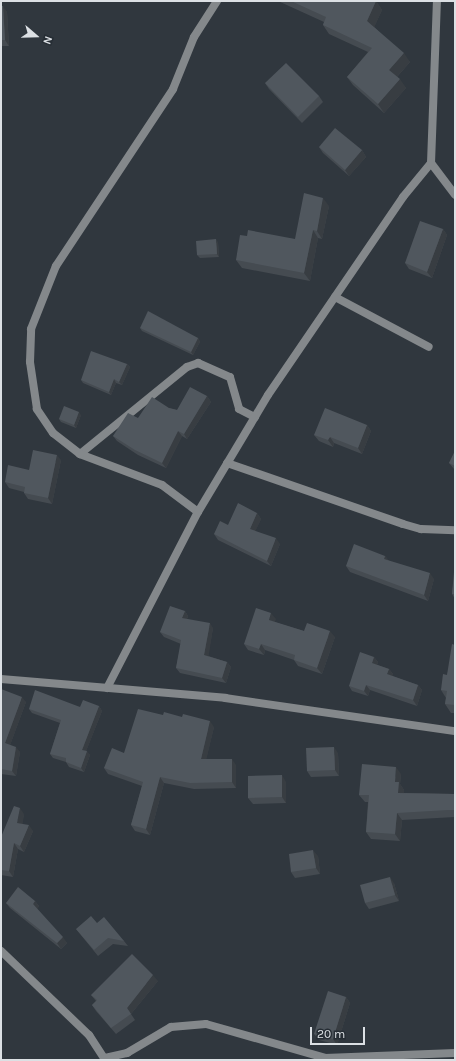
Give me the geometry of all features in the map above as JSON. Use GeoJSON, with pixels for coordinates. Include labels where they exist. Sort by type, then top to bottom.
{"type":"FeatureCollection","features":[{"type":"Feature","properties":{"kind":"street"},"geometry":{"type":"LineString","coordinates":[[198,512],[162,485],[80,454],[53,433],[37,409],[30,362],[31,329],[56,266],[173,89],[194,36],[217,1]]}},
{"type":"Feature","properties":{"kind":"street"},"geometry":{"type":"LineString","coordinates":[[106,688],[198,512],[255,417],[403,197],[431,163],[437,1]]}},
{"type":"Feature","properties":{"kind":"street"},"geometry":{"type":"LineString","coordinates":[[431,163],[455,195]]}},
{"type":"Feature","properties":{"kind":"street"},"geometry":{"type":"LineString","coordinates":[[335,298],[429,347]]}},
{"type":"Feature","properties":{"kind":"street"},"geometry":{"type":"LineString","coordinates":[[80,454],[187,367],[198,363],[230,377],[239,410],[255,417]]}},
{"type":"Feature","properties":{"kind":"street"},"geometry":{"type":"LineString","coordinates":[[228,463],[403,524],[421,529],[455,530]]}},
{"type":"Feature","properties":{"kind":"street"},"geometry":{"type":"LineString","coordinates":[[1,679],[225,698],[455,731]]}},
{"type":"Feature","properties":{"kind":"street"},"geometry":{"type":"LineString","coordinates":[[1,950],[89,1036],[105,1059],[126,1053],[171,1027],[206,1024],[325,1058],[455,1053]]}},
{"type":"Feature","properties":{"kind":"building"},"geometry":{"type":"Polygon","coordinates":[[[291,1],[376,1],[367,21],[404,53],[389,70],[400,79],[378,104],[347,77],[372,48],[323,25],[326,17],[291,1]]]}},
{"type":"Feature","properties":{"kind":"building"},"geometry":{"type":"Polygon","coordinates":[[[1,6],[3,6],[5,40],[1,40],[1,6]]]}},
{"type":"Feature","properties":{"kind":"building"},"geometry":{"type":"Polygon","coordinates":[[[286,63],[319,96],[298,117],[265,83],[286,63]]]}},
{"type":"Feature","properties":{"kind":"building"},"geometry":{"type":"Polygon","coordinates":[[[335,128],[362,150],[345,170],[319,147],[335,128]]]}},
{"type":"Feature","properties":{"kind":"building"},"geometry":{"type":"Polygon","coordinates":[[[304,193],[323,198],[317,231],[313,230],[304,273],[236,260],[240,235],[247,236],[248,230],[295,239],[304,193]]]}},
{"type":"Feature","properties":{"kind":"building"},"geometry":{"type":"Polygon","coordinates":[[[420,221],[443,229],[427,272],[405,263],[420,221]]]}},
{"type":"Feature","properties":{"kind":"building"},"geometry":{"type":"Polygon","coordinates":[[[216,239],[217,254],[197,255],[196,241],[216,239]]]}},
{"type":"Feature","properties":{"kind":"building"},"geometry":{"type":"Polygon","coordinates":[[[148,311],[198,338],[191,352],[140,328],[148,311]]]}},
{"type":"Feature","properties":{"kind":"building"},"geometry":{"type":"Polygon","coordinates":[[[91,351],[127,364],[119,382],[114,379],[109,392],[81,380],[91,351]]]}},
{"type":"Feature","properties":{"kind":"building"},"geometry":{"type":"Polygon","coordinates":[[[190,387],[207,396],[184,434],[178,431],[162,463],[135,450],[113,436],[128,413],[138,418],[152,397],[169,408],[177,410],[190,387]]]}},
{"type":"Feature","properties":{"kind":"building"},"geometry":{"type":"Polygon","coordinates":[[[64,406],[79,412],[74,425],[59,419],[64,406]]]}},
{"type":"Feature","properties":{"kind":"building"},"geometry":{"type":"Polygon","coordinates":[[[325,408],[367,425],[358,448],[330,437],[328,440],[314,435],[325,408]]]}},
{"type":"Feature","properties":{"kind":"building"},"geometry":{"type":"Polygon","coordinates":[[[33,450],[57,455],[48,498],[24,493],[25,487],[5,482],[8,465],[29,470],[33,450]]]}},
{"type":"Feature","properties":{"kind":"building"},"geometry":{"type":"Polygon","coordinates":[[[455,451],[455,466],[449,463],[455,451]]]}},
{"type":"Feature","properties":{"kind":"building"},"geometry":{"type":"Polygon","coordinates":[[[238,503],[257,513],[250,529],[276,538],[267,561],[214,534],[220,521],[228,525],[238,503]]]}},
{"type":"Feature","properties":{"kind":"building"},"geometry":{"type":"Polygon","coordinates":[[[354,544],[385,556],[384,559],[430,573],[424,595],[346,566],[354,544]]]}},
{"type":"Feature","properties":{"kind":"building"},"geometry":{"type":"Polygon","coordinates":[[[454,572],[455,594],[452,594],[454,572]]]}},
{"type":"Feature","properties":{"kind":"building"},"geometry":{"type":"Polygon","coordinates":[[[170,606],[185,611],[182,618],[210,623],[204,655],[227,662],[222,678],[176,668],[181,640],[160,632],[170,606]]]}},
{"type":"Feature","properties":{"kind":"building"},"geometry":{"type":"Polygon","coordinates":[[[256,608],[271,613],[269,620],[304,631],[307,623],[330,631],[317,668],[294,660],[295,655],[261,644],[259,649],[244,644],[256,608]]]}},
{"type":"Feature","properties":{"kind":"building"},"geometry":{"type":"Polygon","coordinates":[[[452,644],[455,645],[455,705],[445,704],[447,691],[441,690],[443,674],[447,675],[452,644]]]}},
{"type":"Feature","properties":{"kind":"building"},"geometry":{"type":"Polygon","coordinates":[[[360,652],[374,657],[372,663],[389,669],[387,674],[418,685],[413,700],[366,685],[364,691],[349,686],[360,652]]]}},
{"type":"Feature","properties":{"kind":"building"},"geometry":{"type":"Polygon","coordinates":[[[1,689],[22,697],[5,743],[16,747],[12,771],[1,769],[1,689]]]}},
{"type":"Feature","properties":{"kind":"building"},"geometry":{"type":"Polygon","coordinates":[[[35,690],[80,707],[83,700],[99,706],[82,750],[87,751],[81,768],[66,762],[66,758],[50,754],[61,720],[29,709],[35,690]]]}},
{"type":"Feature","properties":{"kind":"building"},"geometry":{"type":"Polygon","coordinates":[[[138,709],[163,715],[164,712],[182,717],[183,714],[210,721],[201,759],[232,759],[232,782],[190,783],[160,777],[146,829],[131,825],[143,782],[104,768],[112,748],[124,753],[138,709]]]}},
{"type":"Feature","properties":{"kind":"building"},"geometry":{"type":"Polygon","coordinates":[[[334,747],[335,770],[307,771],[306,748],[334,747]]]}},
{"type":"Feature","properties":{"kind":"building"},"geometry":{"type":"Polygon","coordinates":[[[362,764],[396,767],[395,782],[399,782],[398,793],[455,794],[455,810],[397,813],[395,834],[366,832],[369,795],[359,795],[362,764]]]}},
{"type":"Feature","properties":{"kind":"building"},"geometry":{"type":"Polygon","coordinates":[[[282,775],[282,797],[248,798],[248,776],[282,775]]]}},
{"type":"Feature","properties":{"kind":"building"},"geometry":{"type":"Polygon","coordinates":[[[14,806],[20,808],[17,823],[29,825],[20,846],[14,843],[9,871],[1,870],[1,837],[14,806]]]}},
{"type":"Feature","properties":{"kind":"building"},"geometry":{"type":"Polygon","coordinates":[[[313,850],[316,868],[291,872],[289,854],[313,850]]]}},
{"type":"Feature","properties":{"kind":"building"},"geometry":{"type":"Polygon","coordinates":[[[390,877],[395,895],[365,903],[360,885],[390,877]]]}},
{"type":"Feature","properties":{"kind":"building"},"geometry":{"type":"Polygon","coordinates":[[[18,887],[35,901],[33,904],[63,937],[57,943],[6,903],[18,887]]]}},
{"type":"Feature","properties":{"kind":"building"},"geometry":{"type":"Polygon","coordinates":[[[91,916],[97,923],[104,917],[124,941],[108,938],[94,950],[76,929],[91,916]]]}},
{"type":"Feature","properties":{"kind":"building"},"geometry":{"type":"Polygon","coordinates":[[[132,954],[153,975],[127,1008],[131,1014],[111,1028],[92,1005],[97,1000],[91,995],[132,954]]]}},
{"type":"Feature","properties":{"kind":"building"},"geometry":{"type":"Polygon","coordinates":[[[328,991],[346,997],[333,1039],[314,1034],[328,991]]]}}]}
